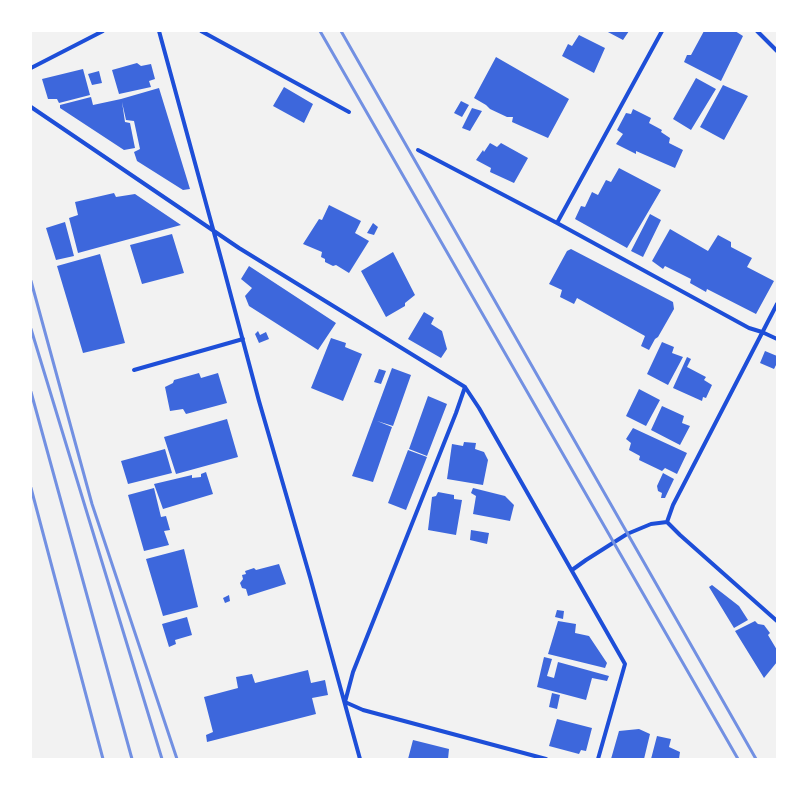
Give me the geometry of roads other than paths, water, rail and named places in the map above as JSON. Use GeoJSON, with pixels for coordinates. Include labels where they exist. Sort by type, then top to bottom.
{"type":"FeatureCollection","features":[{"type":"Feature","properties":{"kind":"street"},"geometry":{"type":"LineString","coordinates":[[31,68],[103,31]]}},
{"type":"Feature","properties":{"kind":"street"},"geometry":{"type":"LineString","coordinates":[[159,31],[215,232],[259,401],[310,577],[360,759]]}},
{"type":"Feature","properties":{"kind":"street"},"geometry":{"type":"LineString","coordinates":[[201,31],[349,112]]}},
{"type":"Feature","properties":{"kind":"street"},"geometry":{"type":"LineString","coordinates":[[557,223],[662,31]]}},
{"type":"Feature","properties":{"kind":"street"},"geometry":{"type":"LineString","coordinates":[[757,31],[777,51]]}},
{"type":"Feature","properties":{"kind":"street"},"geometry":{"type":"LineString","coordinates":[[31,107],[215,232],[464,387],[479,408],[624,664],[598,759]]}},
{"type":"Feature","properties":{"kind":"street"},"geometry":{"type":"LineString","coordinates":[[418,150],[557,223],[749,328],[777,339]]}},
{"type":"Feature","properties":{"kind":"street"},"geometry":{"type":"LineString","coordinates":[[667,522],[673,505],[777,304]]}},
{"type":"Feature","properties":{"kind":"street"},"geometry":{"type":"LineString","coordinates":[[134,370],[243,339]]}},
{"type":"Feature","properties":{"kind":"street"},"geometry":{"type":"LineString","coordinates":[[345,702],[353,672],[456,412],[464,387]]}},
{"type":"Feature","properties":{"kind":"street"},"geometry":{"type":"LineString","coordinates":[[572,570],[627,534],[650,524],[667,522]]}},
{"type":"Feature","properties":{"kind":"street"},"geometry":{"type":"LineString","coordinates":[[667,522],[680,536],[777,621]]}},
{"type":"Feature","properties":{"kind":"street"},"geometry":{"type":"LineString","coordinates":[[345,702],[363,710],[546,759]]}},
{"type":"Feature","properties":{"kind":"railway"},"geometry":{"type":"LineString","coordinates":[[320,31],[738,759]]}},
{"type":"Feature","properties":{"kind":"railway"},"geometry":{"type":"LineString","coordinates":[[341,31],[756,759]]}},
{"type":"Feature","properties":{"kind":"railway"},"geometry":{"type":"LineString","coordinates":[[31,281],[92,504],[177,759]]}},
{"type":"Feature","properties":{"kind":"railway"},"geometry":{"type":"LineString","coordinates":[[31,329],[162,759]]}},
{"type":"Feature","properties":{"kind":"railway"},"geometry":{"type":"LineString","coordinates":[[31,392],[132,759]]}},
{"type":"Feature","properties":{"kind":"railway"},"geometry":{"type":"LineString","coordinates":[[31,488],[103,759]]}}]}
